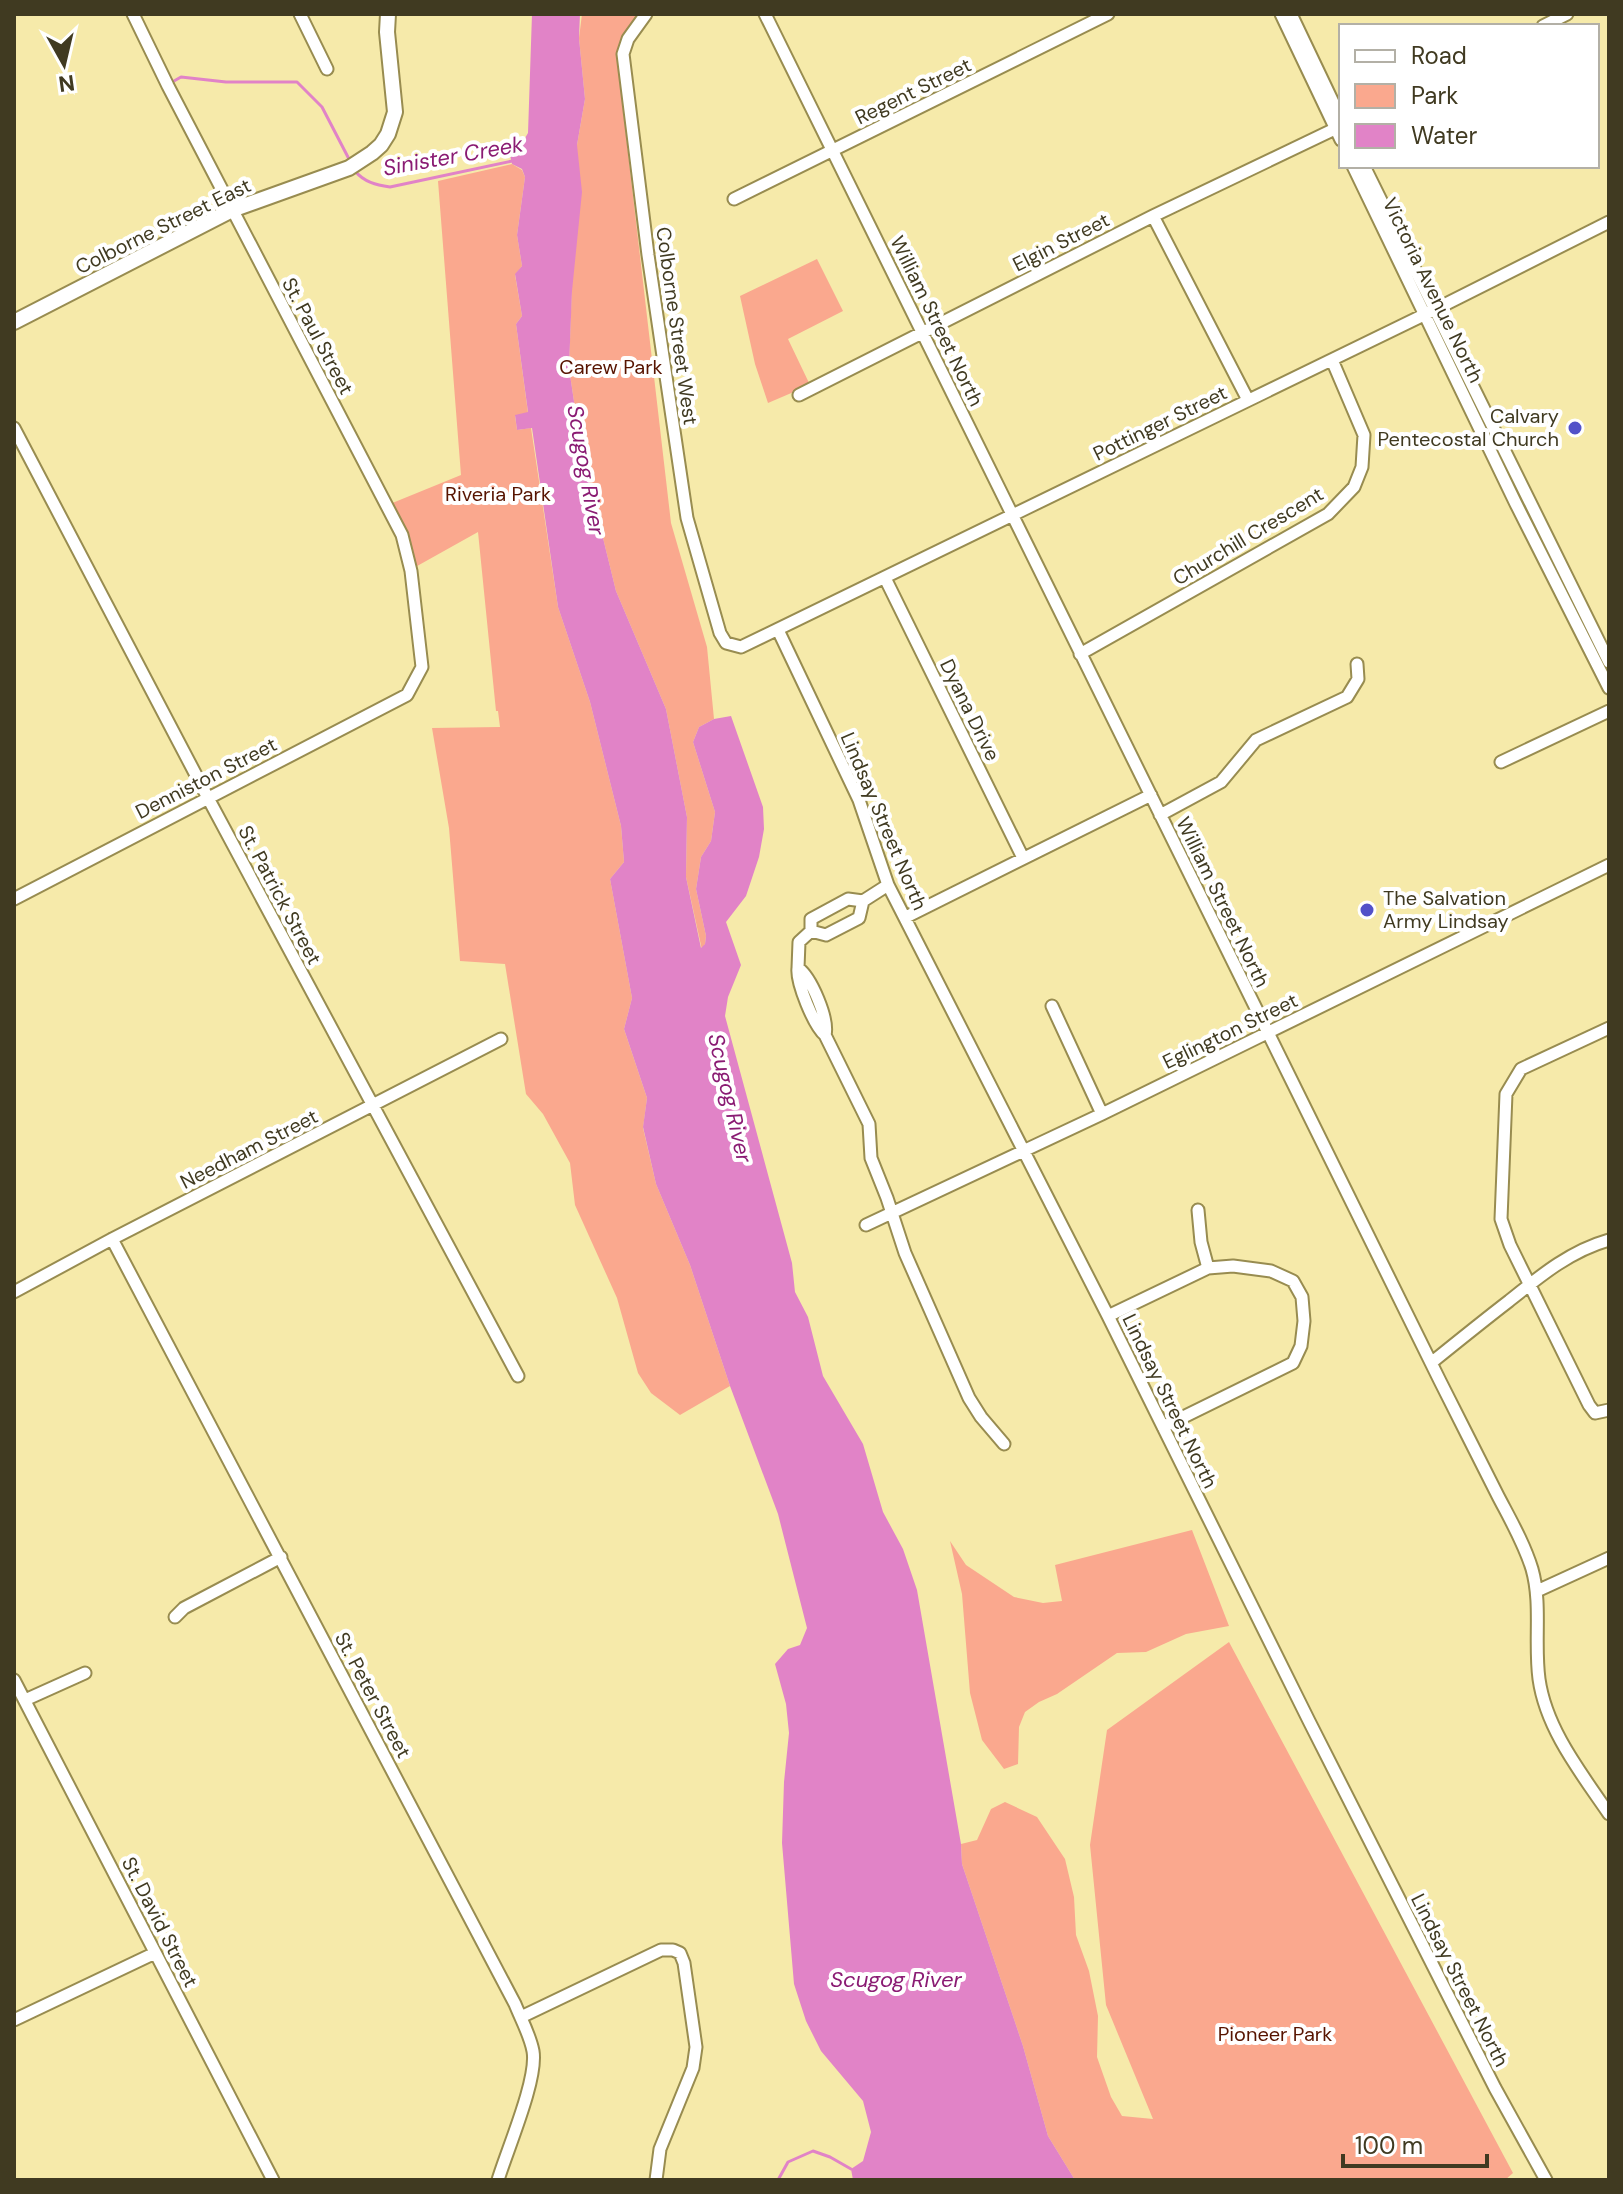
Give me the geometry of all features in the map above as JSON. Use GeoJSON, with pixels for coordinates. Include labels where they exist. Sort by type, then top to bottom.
{"type":"FeatureCollection","features":[{"type":"Feature","properties":{"kind":"main road","name":"Colborne Street East"},"geometry":{"type":"LineString","coordinates":[[14,322],[232,210],[353,166],[379,147],[394,121],[388,14]]}},
{"type":"Feature","properties":{"kind":"street","name":"St. Paul Street"},"geometry":{"type":"LineString","coordinates":[[133,14],[402,535],[411,571],[422,667],[412,687]]}},
{"type":"Feature","properties":{"kind":"street"},"geometry":{"type":"LineString","coordinates":[[300,14],[327,69]]}},
{"type":"Feature","properties":{"kind":"street","name":"Colborne Street West"},"geometry":{"type":"LineString","coordinates":[[646,14],[628,39],[623,54],[629,115],[687,518],[720,633],[726,643]]}},
{"type":"Feature","properties":{"kind":"street","name":"William Street North"},"geometry":{"type":"LineString","coordinates":[[765,14],[1267,1033],[1516,1530],[1531,1566],[1537,1591],[1539,1678],[1546,1708],[1559,1738],[1609,1814]]}},
{"type":"Feature","properties":{"kind":"street","name":"Regent Street"},"geometry":{"type":"LineString","coordinates":[[734,199],[1108,14]]}},
{"type":"Feature","properties":{"kind":"street"},"geometry":{"type":"LineString","coordinates":[[1281,14],[1299,40]]}},
{"type":"Feature","properties":{"kind":"street"},"geometry":{"type":"LineString","coordinates":[[1291,14],[1299,40],[1339,124]]}},
{"type":"Feature","properties":{"kind":"street"},"geometry":{"type":"LineString","coordinates":[[1547,24],[1567,14]]}},
{"type":"Feature","properties":{"kind":"street","name":"Elgin Street"},"geometry":{"type":"LineString","coordinates":[[799,395],[1339,124]]}},
{"type":"Feature","properties":{"kind":"street","name":"Victoria Avenue North"},"geometry":{"type":"LineString","coordinates":[[1354,168],[1547,552],[1609,688]]}},
{"type":"Feature","properties":{"kind":"street","name":"Victoria Avenue North"},"geometry":{"type":"LineString","coordinates":[[1365,168],[1429,312]]}},
{"type":"Feature","properties":{"kind":"street"},"geometry":{"type":"LineString","coordinates":[[1153,216],[1248,400]]}},
{"type":"Feature","properties":{"kind":"street","name":"Pottinger Street"},"geometry":{"type":"LineString","coordinates":[[726,643],[741,647],[778,630],[1609,222]]}},
{"type":"Feature","properties":{"kind":"street","name":"Churchill Crescent"},"geometry":{"type":"LineString","coordinates":[[1080,654],[1328,514],[1354,487],[1362,467],[1364,435],[1332,360]]}},
{"type":"Feature","properties":{"kind":"street","name":"St. Patrick Street"},"geometry":{"type":"LineString","coordinates":[[14,428],[518,1376]]}},
{"type":"Feature","properties":{"kind":"street","name":"Victoria Avenue North"},"geometry":{"type":"LineString","coordinates":[[1547,552],[1609,662]]}},
{"type":"Feature","properties":{"kind":"street","name":"Dyana Drive"},"geometry":{"type":"LineString","coordinates":[[885,578],[1023,858]]}},
{"type":"Feature","properties":{"kind":"street","name":"Lindsay Street North"},"geometry":{"type":"LineString","coordinates":[[778,630],[859,800],[888,885],[1481,2060],[1546,2180]]}},
{"type":"Feature","properties":{"kind":"street"},"geometry":{"type":"LineString","coordinates":[[1160,815],[1221,782],[1256,740],[1347,697],[1358,679],[1357,664]]}},
{"type":"Feature","properties":{"kind":"street","name":"Denniston Street"},"geometry":{"type":"LineString","coordinates":[[14,899],[407,695],[412,687]]}},
{"type":"Feature","properties":{"kind":"street"},"geometry":{"type":"LineString","coordinates":[[1501,762],[1609,711]]}},
{"type":"Feature","properties":{"kind":"street"},"geometry":{"type":"LineString","coordinates":[[906,917],[1151,795]]}},
{"type":"Feature","properties":{"kind":"street","name":"Eglington Street"},"geometry":{"type":"LineString","coordinates":[[866,1225],[1102,1114],[1609,865]]}},
{"type":"Feature","properties":{"kind":"street"},"geometry":{"type":"LineString","coordinates":[[888,885],[863,901],[848,899],[811,919],[811,931],[799,942],[798,968],[805,973],[813,1003],[827,1026],[825,1035],[869,1124],[871,1158],[905,1253],[965,1389],[981,1417],[1004,1444]]}},
{"type":"Feature","properties":{"kind":"street"},"geometry":{"type":"LineString","coordinates":[[811,931],[826,935],[859,918],[863,901]]}},
{"type":"Feature","properties":{"kind":"street"},"geometry":{"type":"LineString","coordinates":[[1052,1006],[1102,1114]]}},
{"type":"Feature","properties":{"kind":"street"},"geometry":{"type":"LineString","coordinates":[[1609,1028],[1521,1069],[1506,1094],[1501,1219],[1510,1245],[1589,1405],[1595,1413],[1609,1410]]}},
{"type":"Feature","properties":{"kind":"street","name":"Needham Street"},"geometry":{"type":"LineString","coordinates":[[14,1292],[501,1039]]}},
{"type":"Feature","properties":{"kind":"street"},"geometry":{"type":"LineString","coordinates":[[1198,1210],[1201,1242],[1208,1268]]}},
{"type":"Feature","properties":{"kind":"street","name":"St. Peter Street"},"geometry":{"type":"LineString","coordinates":[[112,1239],[521,2017],[533,2052],[532,2077],[498,2180]]}},
{"type":"Feature","properties":{"kind":"street"},"geometry":{"type":"LineString","coordinates":[[1431,1363],[1569,1256],[1609,1240]]}},
{"type":"Feature","properties":{"kind":"street"},"geometry":{"type":"LineString","coordinates":[[1108,1316],[1208,1268],[1233,1266],[1271,1271],[1293,1281],[1302,1297],[1304,1321],[1301,1346],[1293,1363],[1163,1427]]}},
{"type":"Feature","properties":{"kind":"street"},"geometry":{"type":"LineString","coordinates":[[175,1617],[184,1608],[281,1557]]}},
{"type":"Feature","properties":{"kind":"street"},"geometry":{"type":"LineString","coordinates":[[1537,1591],[1609,1558]]}},
{"type":"Feature","properties":{"kind":"street"},"geometry":{"type":"LineString","coordinates":[[25,1700],[85,1673]]}},
{"type":"Feature","properties":{"kind":"street","name":"St. David Street"},"geometry":{"type":"LineString","coordinates":[[14,1680],[273,2180]]}},
{"type":"Feature","properties":{"kind":"street"},"geometry":{"type":"LineString","coordinates":[[521,2017],[661,1950],[680,1953],[684,1963],[696,2057],[660,2149],[656,2180]]}},
{"type":"Feature","properties":{"kind":"street"},"geometry":{"type":"LineString","coordinates":[[14,2020],[155,1953]]}},
{"type":"Feature","properties":{"kind":"green space","name":"Carew Park"},"geometry":{"type":"Polygon","coordinates":[[[582,14],[633,14],[637,17],[619,55],[622,101],[671,523],[707,647],[714,719],[699,727],[693,742],[715,812],[711,841],[701,857],[696,889],[706,936],[702,950],[686,877],[687,817],[666,709],[616,591],[581,448],[569,368],[577,145],[585,99],[579,38],[582,14]]]}},
{"type":"Feature","properties":{"kind":"green space","name":"Riveria Park"},"geometry":{"type":"Polygon","coordinates":[[[512,164],[522,170],[525,177],[517,235],[522,266],[515,275],[522,316],[516,324],[528,413],[515,416],[517,430],[531,428],[558,607],[590,702],[621,826],[624,862],[610,879],[632,998],[624,1029],[647,1098],[643,1128],[656,1184],[690,1265],[730,1386],[680,1415],[651,1393],[638,1373],[617,1298],[575,1205],[570,1163],[543,1114],[526,1094],[505,964],[460,961],[449,828],[432,728],[500,727],[478,532],[410,570],[385,506],[461,475],[438,181],[512,164]]]}},
{"type":"Feature","properties":{"kind":"green space"},"geometry":{"type":"Polygon","coordinates":[[[817,259],[843,311],[788,339],[810,385],[768,403],[755,364],[740,296],[817,259]]]}},
{"type":"Feature","properties":{"kind":"green space"},"geometry":{"type":"Polygon","coordinates":[[[1192,1530],[1229,1626],[1186,1634],[1146,1652],[1117,1653],[1057,1694],[1039,1702],[1025,1712],[1019,1727],[1018,1764],[1004,1769],[982,1740],[970,1693],[962,1594],[950,1541],[966,1565],[1014,1597],[1043,1603],[1062,1601],[1055,1565],[1192,1530]]]}},
{"type":"Feature","properties":{"kind":"green space","name":"Pioneer Park"},"geometry":{"type":"Polygon","coordinates":[[[1229,1642],[1513,2173],[1505,2180],[1075,2180],[1048,2136],[1023,2046],[962,1864],[961,1844],[977,1840],[991,1809],[1005,1802],[1037,1817],[1065,1859],[1074,1897],[1076,1935],[1089,1971],[1098,2016],[1097,2057],[1111,2097],[1122,2116],[1153,2119],[1106,2005],[1090,1845],[1107,1730],[1229,1642]]]}},
{"type":"Feature","properties":{"kind":"water","name":"Scugog River"},"geometry":{"type":"Polygon","coordinates":[[[532,14],[580,14],[579,38],[585,99],[577,145],[582,192],[572,291],[569,368],[581,448],[616,591],[666,709],[687,817],[686,877],[701,948],[706,936],[696,889],[701,857],[711,841],[715,812],[693,742],[699,727],[714,719],[731,716],[763,807],[764,829],[759,857],[746,896],[726,922],[741,965],[728,997],[725,1016],[792,1263],[795,1292],[808,1317],[823,1376],[863,1444],[883,1512],[903,1549],[917,1590],[962,1864],[1023,2046],[1048,2136],[1075,2180],[853,2180],[851,2169],[863,2161],[871,2132],[863,2101],[821,2051],[806,2021],[794,1984],[782,1843],[789,1733],[786,1704],[775,1664],[788,1649],[800,1645],[807,1628],[778,1514],[730,1386],[690,1265],[656,1184],[643,1127],[647,1098],[624,1029],[632,998],[610,879],[624,862],[621,826],[590,702],[558,607],[532,428],[517,430],[515,415],[528,412],[516,324],[522,316],[515,274],[522,266],[517,235],[525,177],[522,169],[512,164],[510,155],[518,150],[528,133],[532,14]]]}},
{"type":"Feature","properties":{"kind":"waterway","name":"Sinister Creek"},"geometry":{"type":"LineString","coordinates":[[174,81],[181,77],[226,82],[297,82],[322,107],[350,161]]}},
{"type":"Feature","properties":{"kind":"waterway","name":"Sinister Creek"},"geometry":{"type":"LineString","coordinates":[[355,171],[362,178],[390,187],[512,161]]}},
{"type":"Feature","properties":{"kind":"waterway"},"geometry":{"type":"LineString","coordinates":[[778,2180],[788,2162],[813,2151],[851,2169]]}},
{"type":"Feature","properties":{"kind":"place","name":"Calvary Pentecostal Church"},"geometry":{"type":"Point","coordinates":[1575,428]}},
{"type":"Feature","properties":{"kind":"place","name":"The Salvation Army Lindsay"},"geometry":{"type":"Point","coordinates":[1367,910]}}]}
